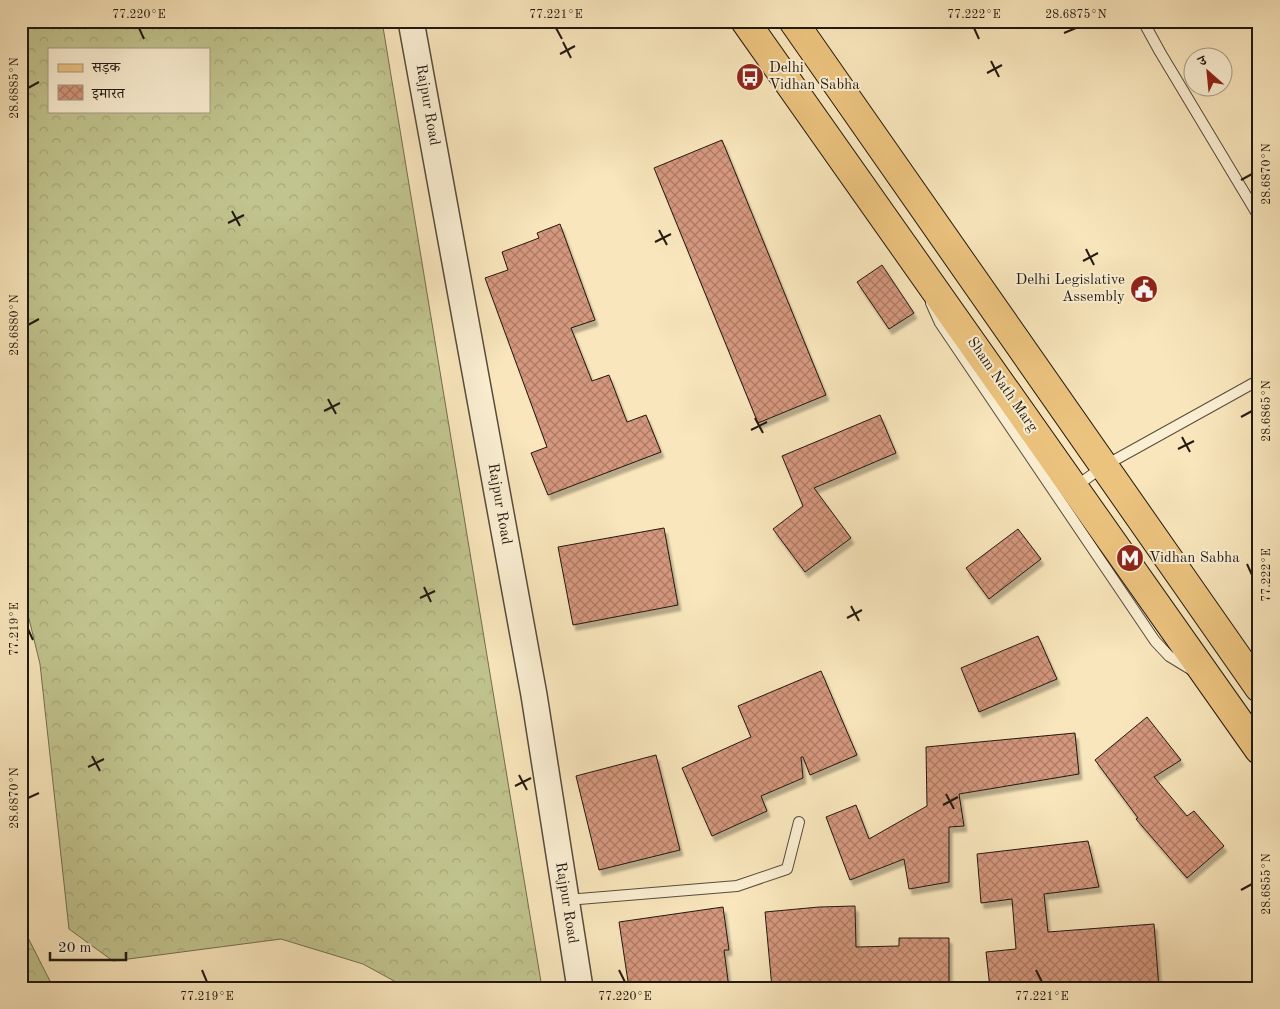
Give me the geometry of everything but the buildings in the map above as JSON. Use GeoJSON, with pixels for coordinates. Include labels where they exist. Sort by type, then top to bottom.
{"type":"FeatureCollection","features":[{"type":"Feature","properties":{"kind":"main road","name":"Sham Nath Marg"},"geometry":{"type":"LineString","coordinates":[[745,21],[1211,683],[1250,720],[1259,750]]}},
{"type":"Feature","properties":{"kind":"main road"},"geometry":{"type":"LineString","coordinates":[[793,21],[1259,688]]}},
{"type":"Feature","properties":{"kind":"street","name":"Rajpur Road"},"geometry":{"type":"LineString","coordinates":[[411,21],[534,696],[580,988]]}},
{"type":"Feature","properties":{"kind":"lane"},"geometry":{"type":"LineString","coordinates":[[1143,21],[1259,217]]}},
{"type":"Feature","properties":{"kind":"lane"},"geometry":{"type":"LineString","coordinates":[[1254,21],[1259,27]]}},
{"type":"Feature","properties":{"kind":"lane"},"geometry":{"type":"LineString","coordinates":[[922,272],[929,299],[940,324],[1155,641],[1169,656],[1211,683]]}},
{"type":"Feature","properties":{"kind":"lane"},"geometry":{"type":"LineString","coordinates":[[1074,487],[1104,466],[1259,380]]}},
{"type":"Feature","properties":{"kind":"lane"},"geometry":{"type":"LineString","coordinates":[[566,900],[737,886],[787,870],[799,822]]}},
{"type":"Feature","properties":{"kind":"green space"},"geometry":{"type":"Polygon","coordinates":[[[21,21],[382,21],[542,988],[407,988],[363,964],[281,939],[113,961],[69,929],[40,664],[21,586],[21,21]]]}},
{"type":"Feature","properties":{"kind":"green space"},"geometry":{"type":"Polygon","coordinates":[[[21,924],[50,981],[62,988],[21,988],[21,924]]]}},
{"type":"Feature","properties":{"kind":"place","name":"Delhi Vidhan Sabha"},"geometry":{"type":"Point","coordinates":[750,77]}},
{"type":"Feature","properties":{"kind":"place","name":"Delhi Legislative Assembly"},"geometry":{"type":"Point","coordinates":[1144,289]}},
{"type":"Feature","properties":{"kind":"place","name":"Vidhan Sabha"},"geometry":{"type":"Point","coordinates":[1130,558]}}]}
